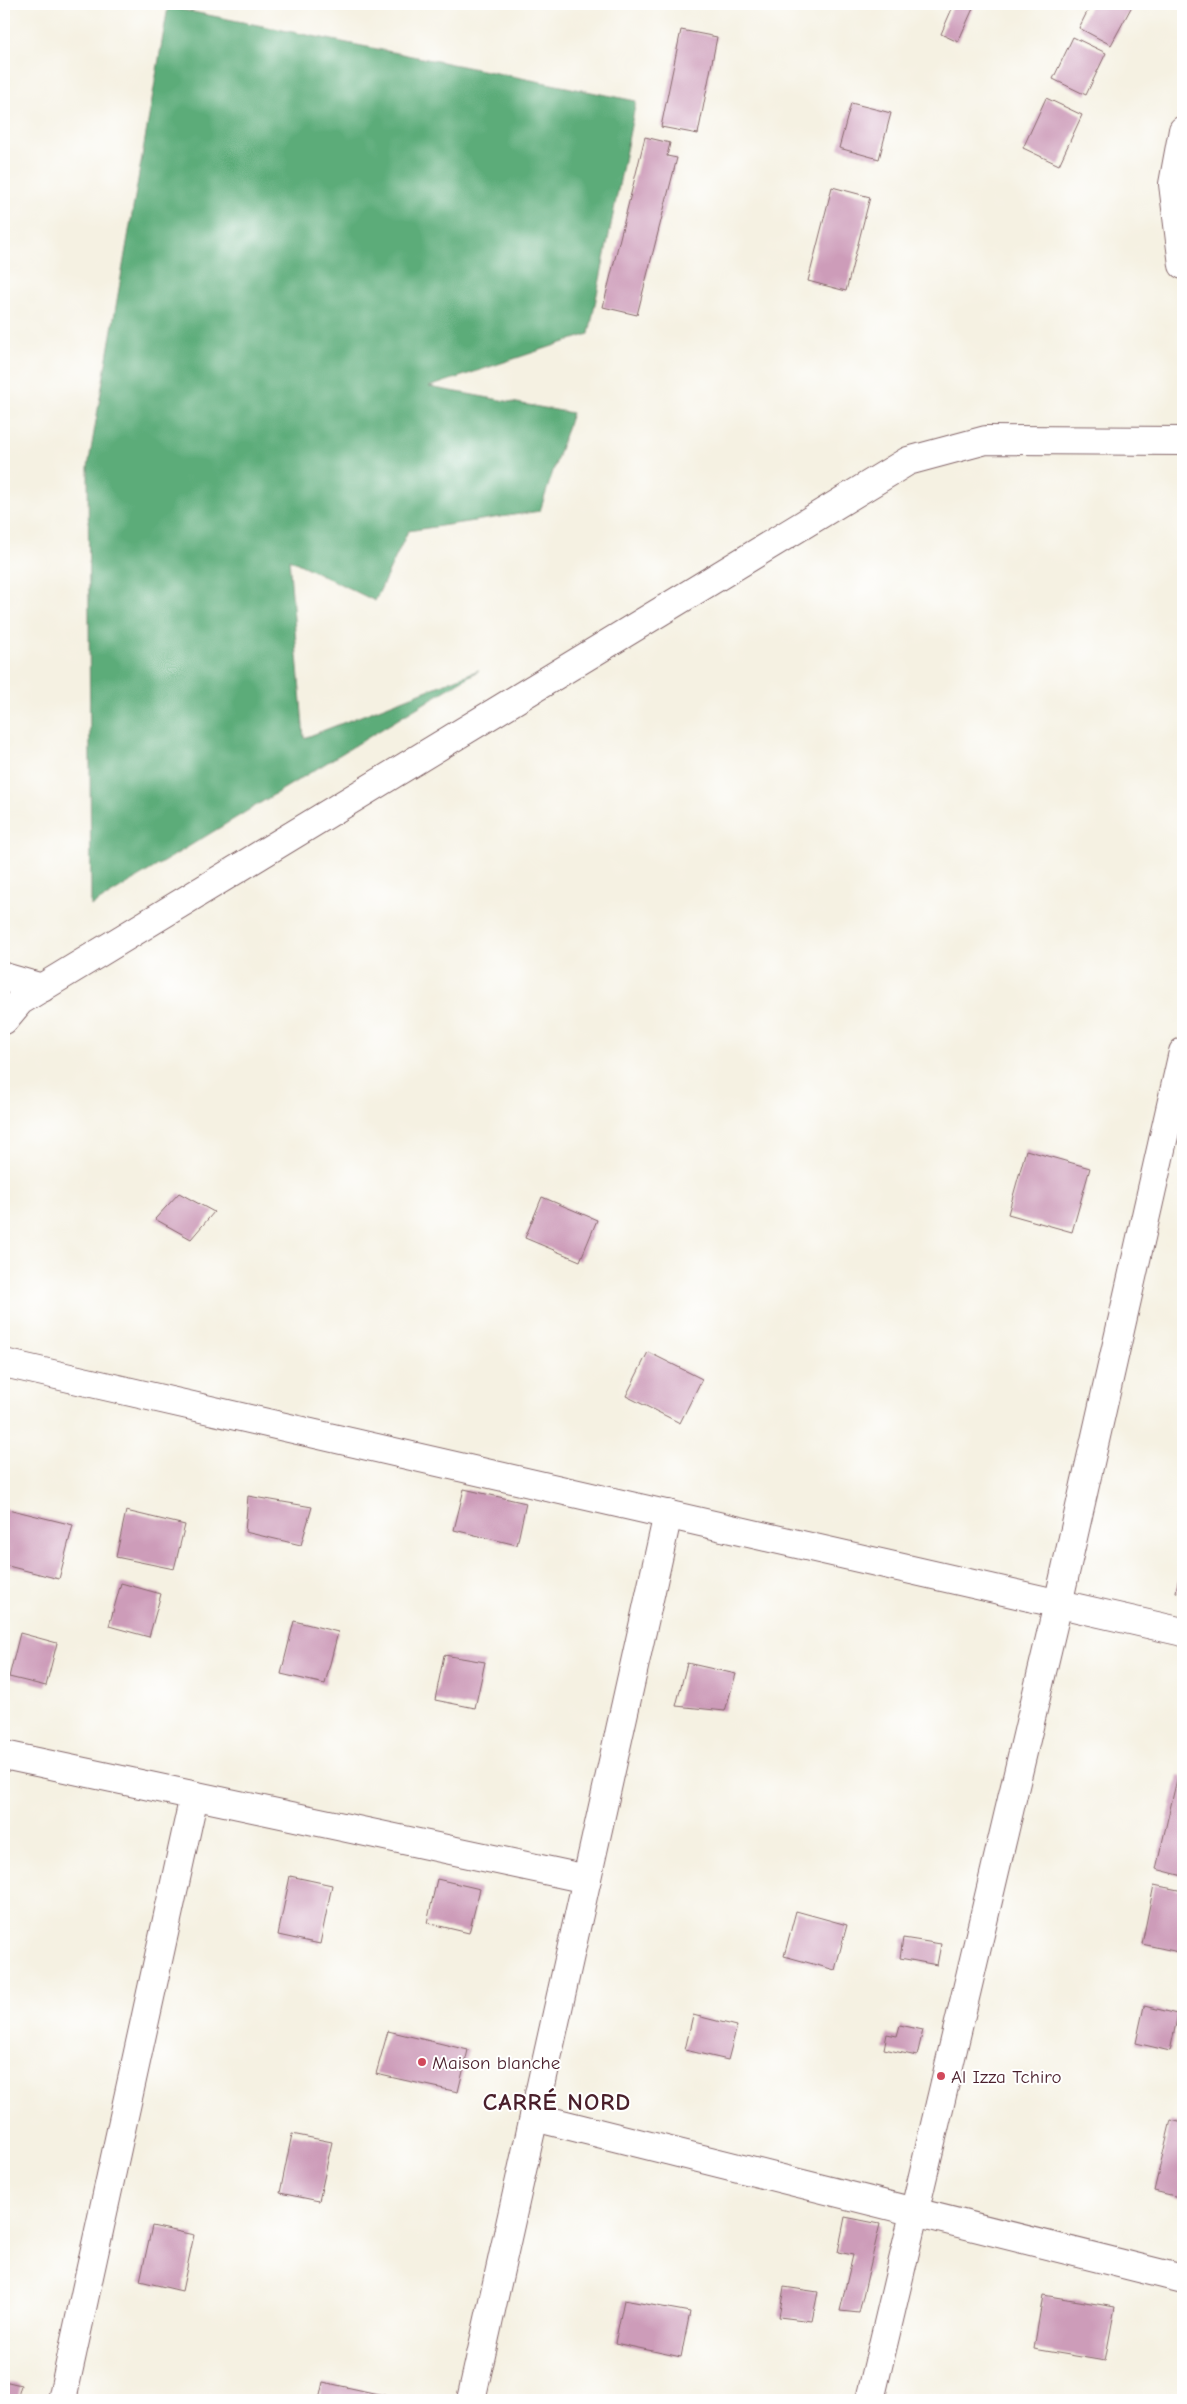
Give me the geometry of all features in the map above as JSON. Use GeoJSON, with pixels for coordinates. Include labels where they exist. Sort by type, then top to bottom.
{"type":"FeatureCollection","features":[{"type":"Feature","properties":{"kind":"street"},"geometry":{"type":"LineString","coordinates":[[1183,130],[1173,184],[1183,264]]}},
{"type":"Feature","properties":{"kind":"street"},"geometry":{"type":"LineString","coordinates":[[4,1020],[20,1002],[42,988],[908,461],[986,440],[1183,440]]}},
{"type":"Feature","properties":{"kind":"street"},"geometry":{"type":"LineString","coordinates":[[4,977],[42,988]]}},
{"type":"Feature","properties":{"kind":"street"},"geometry":{"type":"LineString","coordinates":[[870,2400],[1058,1604],[1183,1052]]}},
{"type":"Feature","properties":{"kind":"street"},"geometry":{"type":"LineString","coordinates":[[4,1363],[1183,1632]]}},
{"type":"Feature","properties":{"kind":"street"},"geometry":{"type":"LineString","coordinates":[[472,2400],[668,1514]]}},
{"type":"Feature","properties":{"kind":"street"},"geometry":{"type":"LineString","coordinates":[[4,1755],[587,1879]]}},
{"type":"Feature","properties":{"kind":"street"},"geometry":{"type":"LineString","coordinates":[[62,2400],[194,1796]]}},
{"type":"Feature","properties":{"kind":"street"},"geometry":{"type":"LineString","coordinates":[[534,2117],[1183,2279]]}},
{"type":"Feature","properties":{"kind":"green space"},"geometry":{"type":"Polygon","coordinates":[[[168,7],[636,101],[589,334],[429,387],[572,413],[540,511],[408,531],[375,601],[289,559],[304,738],[479,670],[91,906],[88,467],[168,7]]]}},
{"type":"Feature","properties":{"kind":"building"},"geometry":{"type":"Polygon","coordinates":[[[954,4],[975,4],[958,42],[941,34],[954,4]]]}},
{"type":"Feature","properties":{"kind":"building"},"geometry":{"type":"Polygon","coordinates":[[[1091,4],[1127,4],[1132,6],[1111,45],[1079,28],[1091,4]]]}},
{"type":"Feature","properties":{"kind":"building"},"geometry":{"type":"Polygon","coordinates":[[[681,30],[717,37],[698,134],[661,127],[681,30]]]}},
{"type":"Feature","properties":{"kind":"building"},"geometry":{"type":"Polygon","coordinates":[[[1073,37],[1106,53],[1086,95],[1053,79],[1073,37]]]}},
{"type":"Feature","properties":{"kind":"building"},"geometry":{"type":"Polygon","coordinates":[[[1046,98],[1082,115],[1059,165],[1023,148],[1046,98]]]}},
{"type":"Feature","properties":{"kind":"building"},"geometry":{"type":"Polygon","coordinates":[[[851,103],[891,113],[879,159],[839,148],[851,103]]]}},
{"type":"Feature","properties":{"kind":"building"},"geometry":{"type":"Polygon","coordinates":[[[645,137],[670,143],[667,156],[677,158],[637,315],[603,307],[645,137]]]}},
{"type":"Feature","properties":{"kind":"building"},"geometry":{"type":"Polygon","coordinates":[[[832,187],[870,197],[846,291],[808,281],[832,187]]]}},
{"type":"Feature","properties":{"kind":"building"},"geometry":{"type":"Polygon","coordinates":[[[1026,1150],[1090,1168],[1072,1232],[1008,1214],[1026,1150]]]}},
{"type":"Feature","properties":{"kind":"building"},"geometry":{"type":"Polygon","coordinates":[[[179,1193],[214,1212],[191,1239],[155,1219],[179,1193]]]}},
{"type":"Feature","properties":{"kind":"building"},"geometry":{"type":"Polygon","coordinates":[[[542,1197],[597,1220],[580,1261],[525,1238],[542,1197]]]}},
{"type":"Feature","properties":{"kind":"building"},"geometry":{"type":"Polygon","coordinates":[[[648,1352],[702,1379],[680,1423],[626,1396],[648,1352]]]}},
{"type":"Feature","properties":{"kind":"building"},"geometry":{"type":"Polygon","coordinates":[[[464,1489],[526,1503],[517,1545],[454,1530],[464,1489]]]}},
{"type":"Feature","properties":{"kind":"building"},"geometry":{"type":"Polygon","coordinates":[[[248,1496],[312,1507],[301,1545],[245,1532],[248,1496]]]}},
{"type":"Feature","properties":{"kind":"building"},"geometry":{"type":"Polygon","coordinates":[[[4,1508],[73,1525],[59,1579],[4,1565],[4,1508]]]}},
{"type":"Feature","properties":{"kind":"building"},"geometry":{"type":"Polygon","coordinates":[[[126,1511],[185,1525],[174,1569],[116,1557],[126,1511]]]}},
{"type":"Feature","properties":{"kind":"building"},"geometry":{"type":"Polygon","coordinates":[[[1183,1562],[1183,1594],[1176,1592],[1183,1562]]]}},
{"type":"Feature","properties":{"kind":"building"},"geometry":{"type":"Polygon","coordinates":[[[121,1583],[161,1594],[149,1637],[109,1626],[121,1583]]]}},
{"type":"Feature","properties":{"kind":"building"},"geometry":{"type":"Polygon","coordinates":[[[294,1621],[338,1632],[325,1684],[281,1674],[294,1621]]]}},
{"type":"Feature","properties":{"kind":"building"},"geometry":{"type":"Polygon","coordinates":[[[20,1633],[57,1643],[46,1686],[9,1677],[20,1633]]]}},
{"type":"Feature","properties":{"kind":"building"},"geometry":{"type":"Polygon","coordinates":[[[444,1655],[485,1662],[475,1708],[435,1700],[444,1655]]]}},
{"type":"Feature","properties":{"kind":"building"},"geometry":{"type":"Polygon","coordinates":[[[687,1663],[736,1674],[725,1711],[676,1706],[687,1663]]]}},
{"type":"Feature","properties":{"kind":"building"},"geometry":{"type":"Polygon","coordinates":[[[1178,1775],[1183,1776],[1183,1876],[1156,1869],[1178,1775]]]}},
{"type":"Feature","properties":{"kind":"building"},"geometry":{"type":"Polygon","coordinates":[[[290,1876],[332,1885],[320,1944],[278,1935],[290,1876]]]}},
{"type":"Feature","properties":{"kind":"building"},"geometry":{"type":"Polygon","coordinates":[[[437,1879],[480,1889],[469,1933],[427,1923],[437,1879]]]}},
{"type":"Feature","properties":{"kind":"building"},"geometry":{"type":"Polygon","coordinates":[[[1154,1885],[1183,1891],[1183,1953],[1142,1944],[1154,1885]]]}},
{"type":"Feature","properties":{"kind":"building"},"geometry":{"type":"Polygon","coordinates":[[[796,1911],[847,1925],[835,1970],[784,1956],[796,1911]]]}},
{"type":"Feature","properties":{"kind":"building"},"geometry":{"type":"Polygon","coordinates":[[[903,1938],[941,1944],[937,1965],[900,1958],[903,1938]]]}},
{"type":"Feature","properties":{"kind":"building"},"geometry":{"type":"Polygon","coordinates":[[[1144,2006],[1178,2014],[1170,2051],[1136,2043],[1144,2006]]]}},
{"type":"Feature","properties":{"kind":"building"},"geometry":{"type":"Polygon","coordinates":[[[693,2015],[737,2026],[728,2060],[685,2050],[693,2015]]]}},
{"type":"Feature","properties":{"kind":"building"},"geometry":{"type":"Polygon","coordinates":[[[900,2025],[923,2030],[917,2056],[884,2049],[887,2034],[897,2036],[900,2025]]]}},
{"type":"Feature","properties":{"kind":"building","name":"Maison blanche"},"geometry":{"type":"Polygon","coordinates":[[[388,2031],[468,2050],[458,2092],[376,2074],[388,2031]]]}},
{"type":"Feature","properties":{"kind":"building"},"geometry":{"type":"Polygon","coordinates":[[[1171,2120],[1183,2123],[1183,2198],[1154,2191],[1171,2120]]]}},
{"type":"Feature","properties":{"kind":"building"},"geometry":{"type":"Polygon","coordinates":[[[292,2134],[332,2142],[319,2201],[280,2193],[292,2134]]]}},
{"type":"Feature","properties":{"kind":"building"},"geometry":{"type":"Polygon","coordinates":[[[845,2217],[880,2224],[859,2313],[840,2311],[853,2255],[838,2252],[845,2217]]]}},
{"type":"Feature","properties":{"kind":"building"},"geometry":{"type":"Polygon","coordinates":[[[152,2226],[194,2235],[182,2291],[140,2281],[152,2226]]]}},
{"type":"Feature","properties":{"kind":"building"},"geometry":{"type":"Polygon","coordinates":[[[784,2287],[818,2292],[812,2321],[779,2317],[784,2287]]]}},
{"type":"Feature","properties":{"kind":"building"},"geometry":{"type":"Polygon","coordinates":[[[1043,2295],[1115,2307],[1105,2361],[1034,2349],[1043,2295]]]}},
{"type":"Feature","properties":{"kind":"building"},"geometry":{"type":"Polygon","coordinates":[[[624,2300],[690,2312],[681,2357],[615,2343],[624,2300]]]}},
{"type":"Feature","properties":{"kind":"building"},"geometry":{"type":"Polygon","coordinates":[[[4,2381],[21,2385],[17,2400],[4,2400],[4,2381]]]}},
{"type":"Feature","properties":{"kind":"building"},"geometry":{"type":"Polygon","coordinates":[[[323,2382],[392,2397],[391,2400],[319,2400],[323,2382]]]}},
{"type":"Feature","properties":{"kind":"place","name":"Maison blanche"},"geometry":{"type":"Point","coordinates":[422,2062]}},
{"type":"Feature","properties":{"kind":"place","name":"Al Izza Tchiro"},"geometry":{"type":"Point","coordinates":[941,2076]}},
{"type":"Feature","properties":{"kind":"district","name":"CARRÉ NORD"},"geometry":{"type":"Point","coordinates":[557,2102]}}]}
